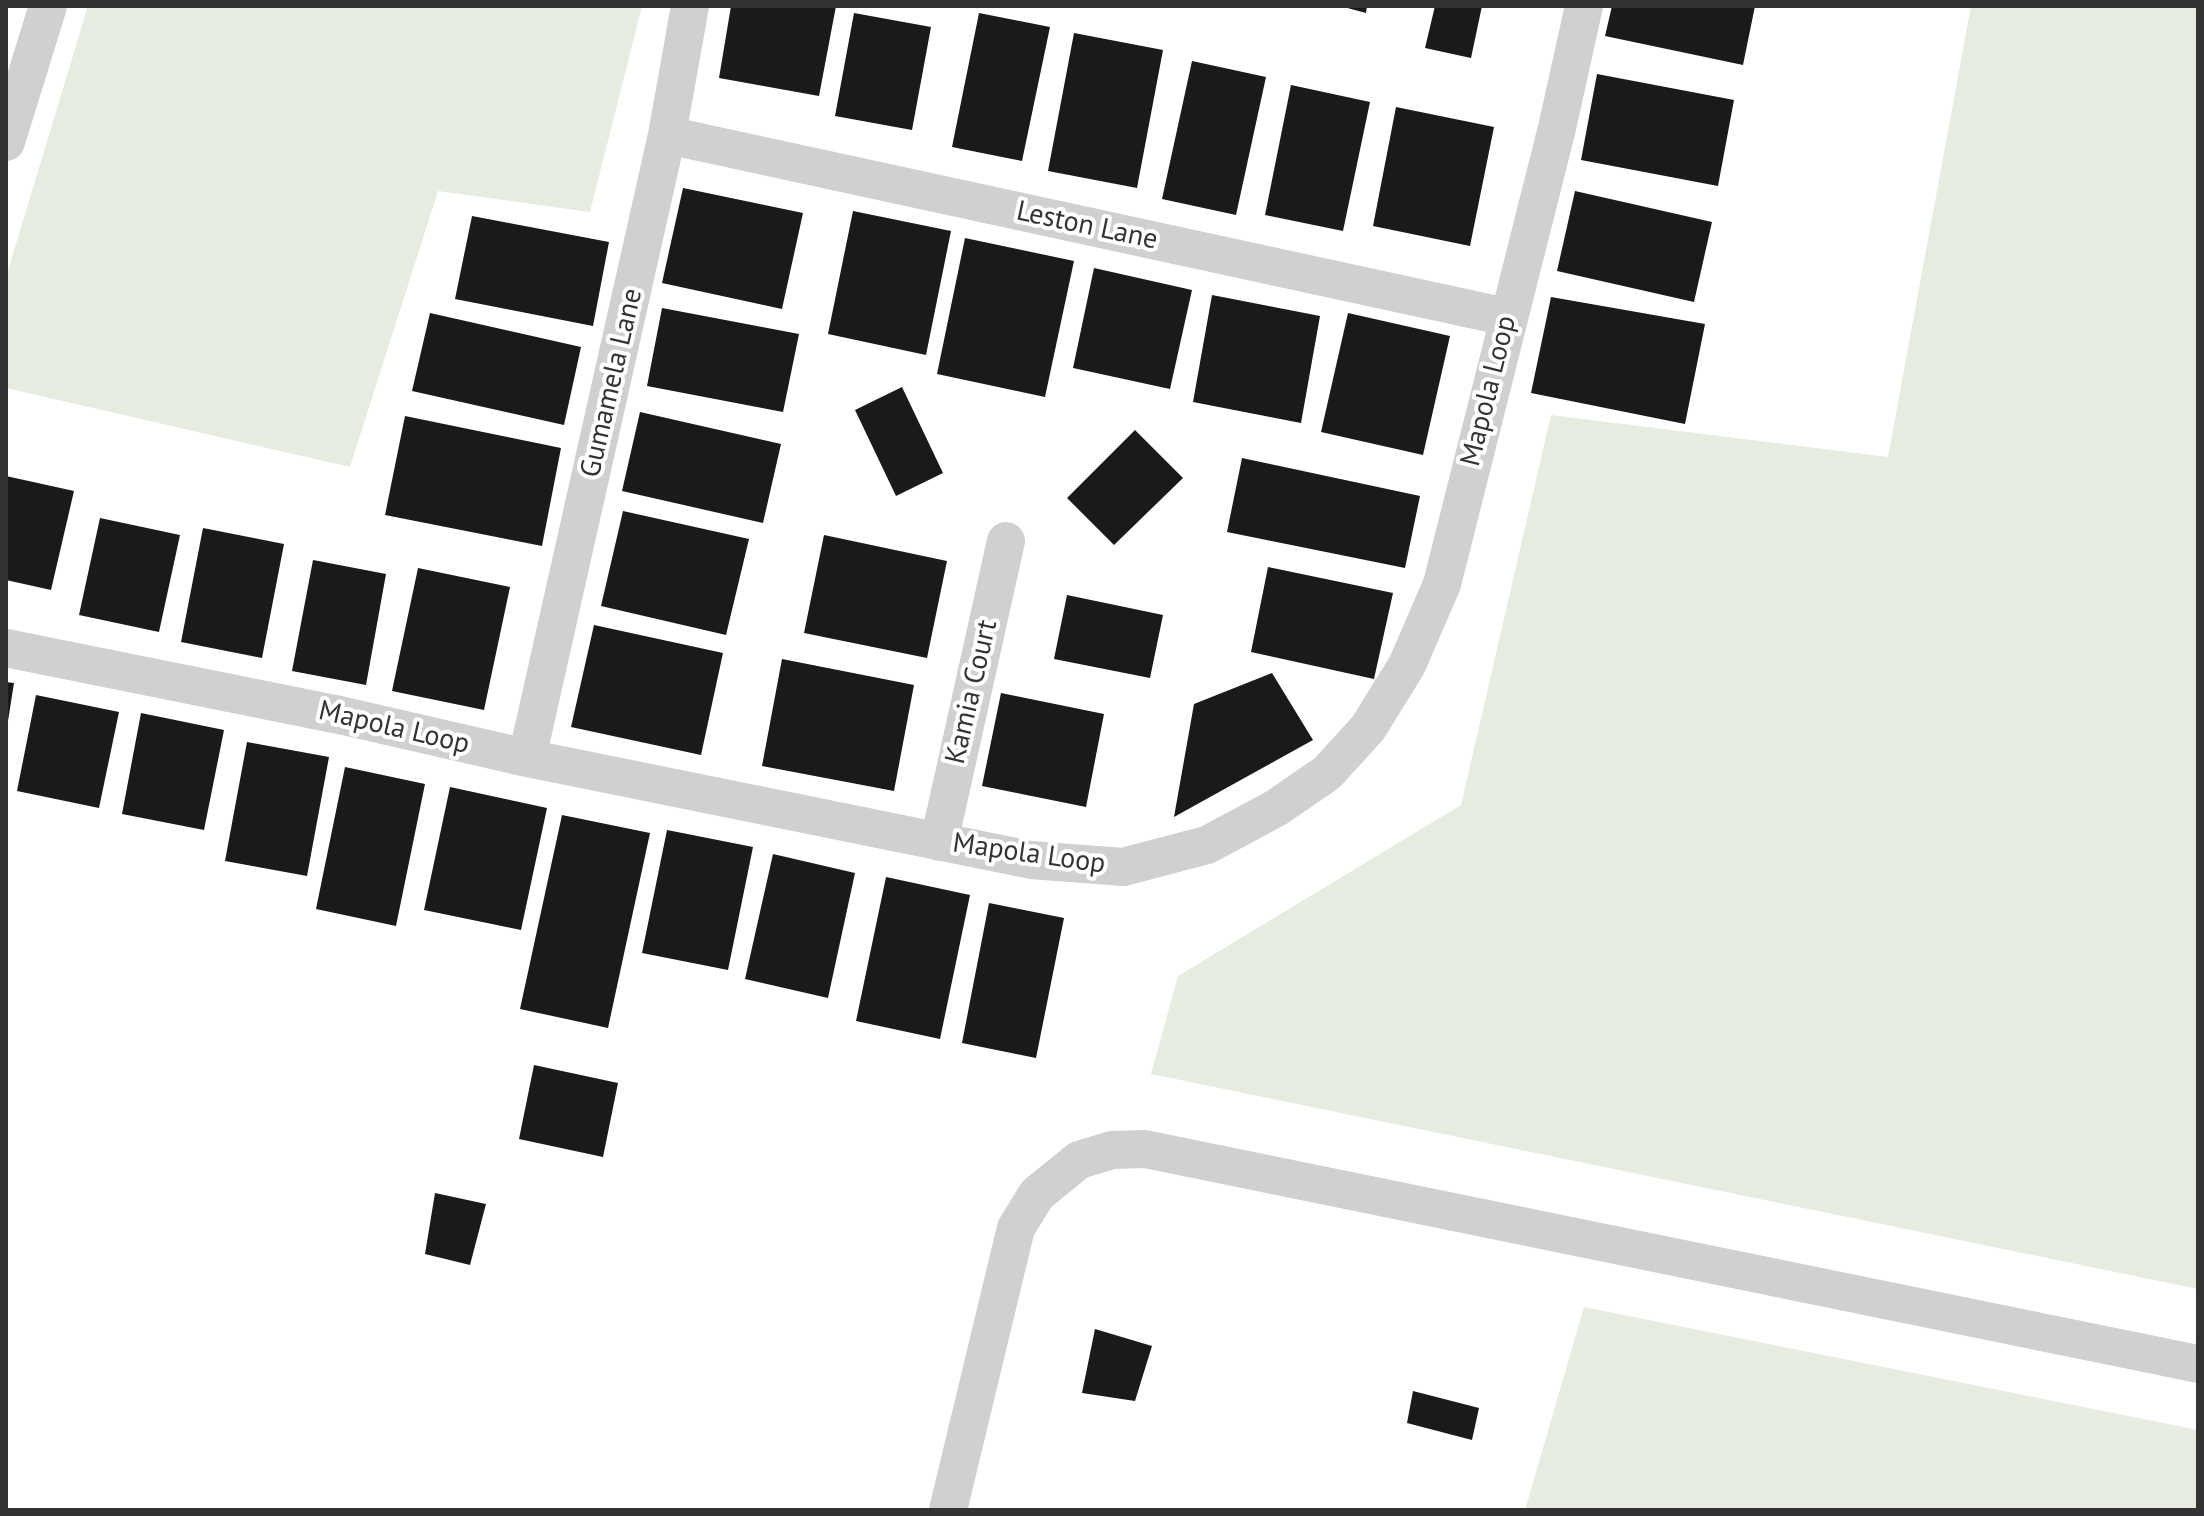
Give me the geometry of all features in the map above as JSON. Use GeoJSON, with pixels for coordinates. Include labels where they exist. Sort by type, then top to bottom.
{"type":"FeatureCollection","features":[{"type":"Feature","properties":{"kind":"street"},"geometry":{"type":"LineString","coordinates":[[6,142],[48,6]]}},
{"type":"Feature","properties":{"kind":"street","name":"Gumamela Lane"},"geometry":{"type":"LineString","coordinates":[[527,758],[667,135],[690,6]]}},
{"type":"Feature","properties":{"kind":"street","name":"Mapola Loop"},"geometry":{"type":"LineString","coordinates":[[6,648],[1031,860],[1123,867],[1207,845],[1276,808],[1327,773],[1368,728],[1407,665],[1442,584],[1557,128],[1584,6]]}},
{"type":"Feature","properties":{"kind":"street","name":"Leston Lane"},"geometry":{"type":"LineString","coordinates":[[667,135],[1507,317]]}},
{"type":"Feature","properties":{"kind":"street","name":"Kamia Court"},"geometry":{"type":"LineString","coordinates":[[939,842],[1006,541]]}},
{"type":"Feature","properties":{"kind":"street"},"geometry":{"type":"LineString","coordinates":[[948,1510],[1016,1228],[1037,1194],[1048,1185],[1079,1160],[1112,1150],[1145,1149],[1174,1154],[2198,1364]]}},
{"type":"Feature","properties":{"kind":"shaded area"},"geometry":{"type":"Polygon","coordinates":[[[88,6],[642,6],[590,212],[438,191],[350,467],[6,388],[6,277],[88,6]]]}},
{"type":"Feature","properties":{"kind":"shaded area"},"geometry":{"type":"Polygon","coordinates":[[[1971,6],[2198,6],[2198,1289],[1151,1074],[1178,976],[1461,805],[1551,415],[1888,457],[1971,6]]]}},
{"type":"Feature","properties":{"kind":"shaded area"},"geometry":{"type":"Polygon","coordinates":[[[1584,1307],[2198,1430],[2198,1510],[1525,1510],[1584,1307]]]}},
{"type":"Feature","properties":{"kind":"building"},"geometry":{"type":"Polygon","coordinates":[[[731,6],[836,6],[819,96],[719,78],[731,6]]]}},
{"type":"Feature","properties":{"kind":"building"},"geometry":{"type":"Polygon","coordinates":[[[1340,6],[1367,6],[1366,13],[1340,6]]]}},
{"type":"Feature","properties":{"kind":"building"},"geometry":{"type":"Polygon","coordinates":[[[1435,6],[1482,6],[1471,58],[1425,48],[1435,6]]]}},
{"type":"Feature","properties":{"kind":"building"},"geometry":{"type":"Polygon","coordinates":[[[1612,6],[1755,6],[1743,65],[1605,36],[1612,6]]]}},
{"type":"Feature","properties":{"kind":"building"},"geometry":{"type":"Polygon","coordinates":[[[854,13],[931,27],[912,130],[835,116],[854,13]]]}},
{"type":"Feature","properties":{"kind":"building"},"geometry":{"type":"Polygon","coordinates":[[[979,13],[1050,27],[1022,161],[952,147],[979,13]]]}},
{"type":"Feature","properties":{"kind":"building"},"geometry":{"type":"Polygon","coordinates":[[[1074,33],[1163,50],[1137,188],[1048,171],[1074,33]]]}},
{"type":"Feature","properties":{"kind":"building"},"geometry":{"type":"Polygon","coordinates":[[[1192,61],[1266,77],[1236,215],[1162,199],[1192,61]]]}},
{"type":"Feature","properties":{"kind":"building"},"geometry":{"type":"Polygon","coordinates":[[[1597,74],[1734,100],[1718,186],[1581,160],[1597,74]]]}},
{"type":"Feature","properties":{"kind":"building"},"geometry":{"type":"Polygon","coordinates":[[[1291,85],[1370,102],[1343,231],[1265,215],[1291,85]]]}},
{"type":"Feature","properties":{"kind":"building"},"geometry":{"type":"Polygon","coordinates":[[[1396,107],[1494,127],[1470,246],[1373,226],[1396,107]]]}},
{"type":"Feature","properties":{"kind":"building"},"geometry":{"type":"Polygon","coordinates":[[[683,188],[803,213],[782,309],[662,283],[683,188]]]}},
{"type":"Feature","properties":{"kind":"building"},"geometry":{"type":"Polygon","coordinates":[[[1575,191],[1712,222],[1694,302],[1557,271],[1575,191]]]}},
{"type":"Feature","properties":{"kind":"building"},"geometry":{"type":"Polygon","coordinates":[[[853,211],[951,231],[926,355],[828,334],[853,211]]]}},
{"type":"Feature","properties":{"kind":"building"},"geometry":{"type":"Polygon","coordinates":[[[472,216],[609,242],[593,326],[455,299],[472,216]]]}},
{"type":"Feature","properties":{"kind":"building"},"geometry":{"type":"Polygon","coordinates":[[[965,238],[1074,261],[1045,397],[937,374],[965,238]]]}},
{"type":"Feature","properties":{"kind":"building"},"geometry":{"type":"Polygon","coordinates":[[[1094,268],[1192,290],[1170,389],[1073,368],[1094,268]]]}},
{"type":"Feature","properties":{"kind":"building"},"geometry":{"type":"Polygon","coordinates":[[[1212,295],[1320,316],[1301,423],[1193,402],[1212,295]]]}},
{"type":"Feature","properties":{"kind":"building"},"geometry":{"type":"Polygon","coordinates":[[[1551,297],[1705,324],[1685,424],[1531,393],[1551,297]]]}},
{"type":"Feature","properties":{"kind":"building"},"geometry":{"type":"Polygon","coordinates":[[[662,308],[799,334],[783,412],[647,386],[662,308]]]}},
{"type":"Feature","properties":{"kind":"building"},"geometry":{"type":"Polygon","coordinates":[[[430,313],[581,347],[564,425],[412,391],[430,313]]]}},
{"type":"Feature","properties":{"kind":"building"},"geometry":{"type":"Polygon","coordinates":[[[1348,313],[1450,336],[1423,455],[1321,432],[1348,313]]]}},
{"type":"Feature","properties":{"kind":"building"},"geometry":{"type":"Polygon","coordinates":[[[902,387],[943,473],[896,496],[855,410],[902,387]]]}},
{"type":"Feature","properties":{"kind":"building"},"geometry":{"type":"Polygon","coordinates":[[[640,412],[781,444],[763,523],[622,491],[640,412]]]}},
{"type":"Feature","properties":{"kind":"building"},"geometry":{"type":"Polygon","coordinates":[[[405,416],[561,448],[542,546],[385,515],[405,416]]]}},
{"type":"Feature","properties":{"kind":"building"},"geometry":{"type":"Polygon","coordinates":[[[1135,430],[1183,478],[1114,545],[1067,498],[1135,430]]]}},
{"type":"Feature","properties":{"kind":"building"},"geometry":{"type":"Polygon","coordinates":[[[1242,458],[1420,496],[1405,568],[1227,532],[1242,458]]]}},
{"type":"Feature","properties":{"kind":"building"},"geometry":{"type":"Polygon","coordinates":[[[6,476],[74,491],[51,590],[6,580],[6,476]]]}},
{"type":"Feature","properties":{"kind":"building"},"geometry":{"type":"Polygon","coordinates":[[[623,511],[749,539],[726,635],[601,606],[623,511]]]}},
{"type":"Feature","properties":{"kind":"building"},"geometry":{"type":"Polygon","coordinates":[[[100,518],[180,535],[159,632],[79,615],[100,518]]]}},
{"type":"Feature","properties":{"kind":"building"},"geometry":{"type":"Polygon","coordinates":[[[203,528],[284,544],[262,658],[181,642],[203,528]]]}},
{"type":"Feature","properties":{"kind":"building"},"geometry":{"type":"Polygon","coordinates":[[[824,535],[947,561],[927,658],[804,633],[824,535]]]}},
{"type":"Feature","properties":{"kind":"building"},"geometry":{"type":"Polygon","coordinates":[[[313,560],[386,574],[366,685],[292,671],[313,560]]]}},
{"type":"Feature","properties":{"kind":"building"},"geometry":{"type":"Polygon","coordinates":[[[1268,567],[1393,593],[1374,679],[1251,652],[1268,567]]]}},
{"type":"Feature","properties":{"kind":"building"},"geometry":{"type":"Polygon","coordinates":[[[418,568],[510,587],[484,710],[392,691],[418,568]]]}},
{"type":"Feature","properties":{"kind":"building"},"geometry":{"type":"Polygon","coordinates":[[[1067,595],[1163,615],[1150,678],[1054,659],[1067,595]]]}},
{"type":"Feature","properties":{"kind":"building"},"geometry":{"type":"Polygon","coordinates":[[[594,625],[723,653],[701,755],[571,727],[594,625]]]}},
{"type":"Feature","properties":{"kind":"building"},"geometry":{"type":"Polygon","coordinates":[[[782,659],[914,685],[894,791],[762,766],[782,659]]]}},
{"type":"Feature","properties":{"kind":"building"},"geometry":{"type":"Polygon","coordinates":[[[1272,673],[1313,740],[1174,817],[1194,704],[1272,673]]]}},
{"type":"Feature","properties":{"kind":"building"},"geometry":{"type":"Polygon","coordinates":[[[6,682],[14,683],[8,721],[6,721],[6,682]]]}},
{"type":"Feature","properties":{"kind":"building"},"geometry":{"type":"Polygon","coordinates":[[[1001,693],[1104,714],[1086,807],[982,786],[1001,693]]]}},
{"type":"Feature","properties":{"kind":"building"},"geometry":{"type":"Polygon","coordinates":[[[36,695],[119,712],[99,808],[17,791],[36,695]]]}},
{"type":"Feature","properties":{"kind":"building"},"geometry":{"type":"Polygon","coordinates":[[[141,713],[224,730],[204,830],[122,814],[141,713]]]}},
{"type":"Feature","properties":{"kind":"building"},"geometry":{"type":"Polygon","coordinates":[[[247,742],[329,757],[307,876],[225,861],[247,742]]]}},
{"type":"Feature","properties":{"kind":"building"},"geometry":{"type":"Polygon","coordinates":[[[345,767],[425,784],[396,926],[316,909],[345,767]]]}},
{"type":"Feature","properties":{"kind":"building"},"geometry":{"type":"Polygon","coordinates":[[[450,787],[547,808],[521,930],[424,910],[450,787]]]}},
{"type":"Feature","properties":{"kind":"building"},"geometry":{"type":"Polygon","coordinates":[[[562,815],[650,833],[608,1028],[520,1009],[562,815]]]}},
{"type":"Feature","properties":{"kind":"building"},"geometry":{"type":"Polygon","coordinates":[[[667,830],[753,847],[728,970],[642,953],[667,830]]]}},
{"type":"Feature","properties":{"kind":"building"},"geometry":{"type":"Polygon","coordinates":[[[773,854],[855,873],[828,998],[745,979],[773,854]]]}},
{"type":"Feature","properties":{"kind":"building"},"geometry":{"type":"Polygon","coordinates":[[[886,877],[970,895],[940,1039],[856,1021],[886,877]]]}},
{"type":"Feature","properties":{"kind":"building"},"geometry":{"type":"Polygon","coordinates":[[[989,903],[1064,918],[1036,1058],[962,1043],[989,903]]]}},
{"type":"Feature","properties":{"kind":"building"},"geometry":{"type":"Polygon","coordinates":[[[534,1065],[618,1083],[603,1157],[519,1139],[534,1065]]]}},
{"type":"Feature","properties":{"kind":"building"},"geometry":{"type":"Polygon","coordinates":[[[435,1193],[486,1204],[470,1265],[425,1254],[435,1193]]]}},
{"type":"Feature","properties":{"kind":"building"},"geometry":{"type":"Polygon","coordinates":[[[1095,1329],[1152,1346],[1135,1401],[1082,1393],[1095,1329]]]}},
{"type":"Feature","properties":{"kind":"building"},"geometry":{"type":"Polygon","coordinates":[[[1413,1391],[1479,1408],[1472,1440],[1407,1423],[1413,1391]]]}}]}
